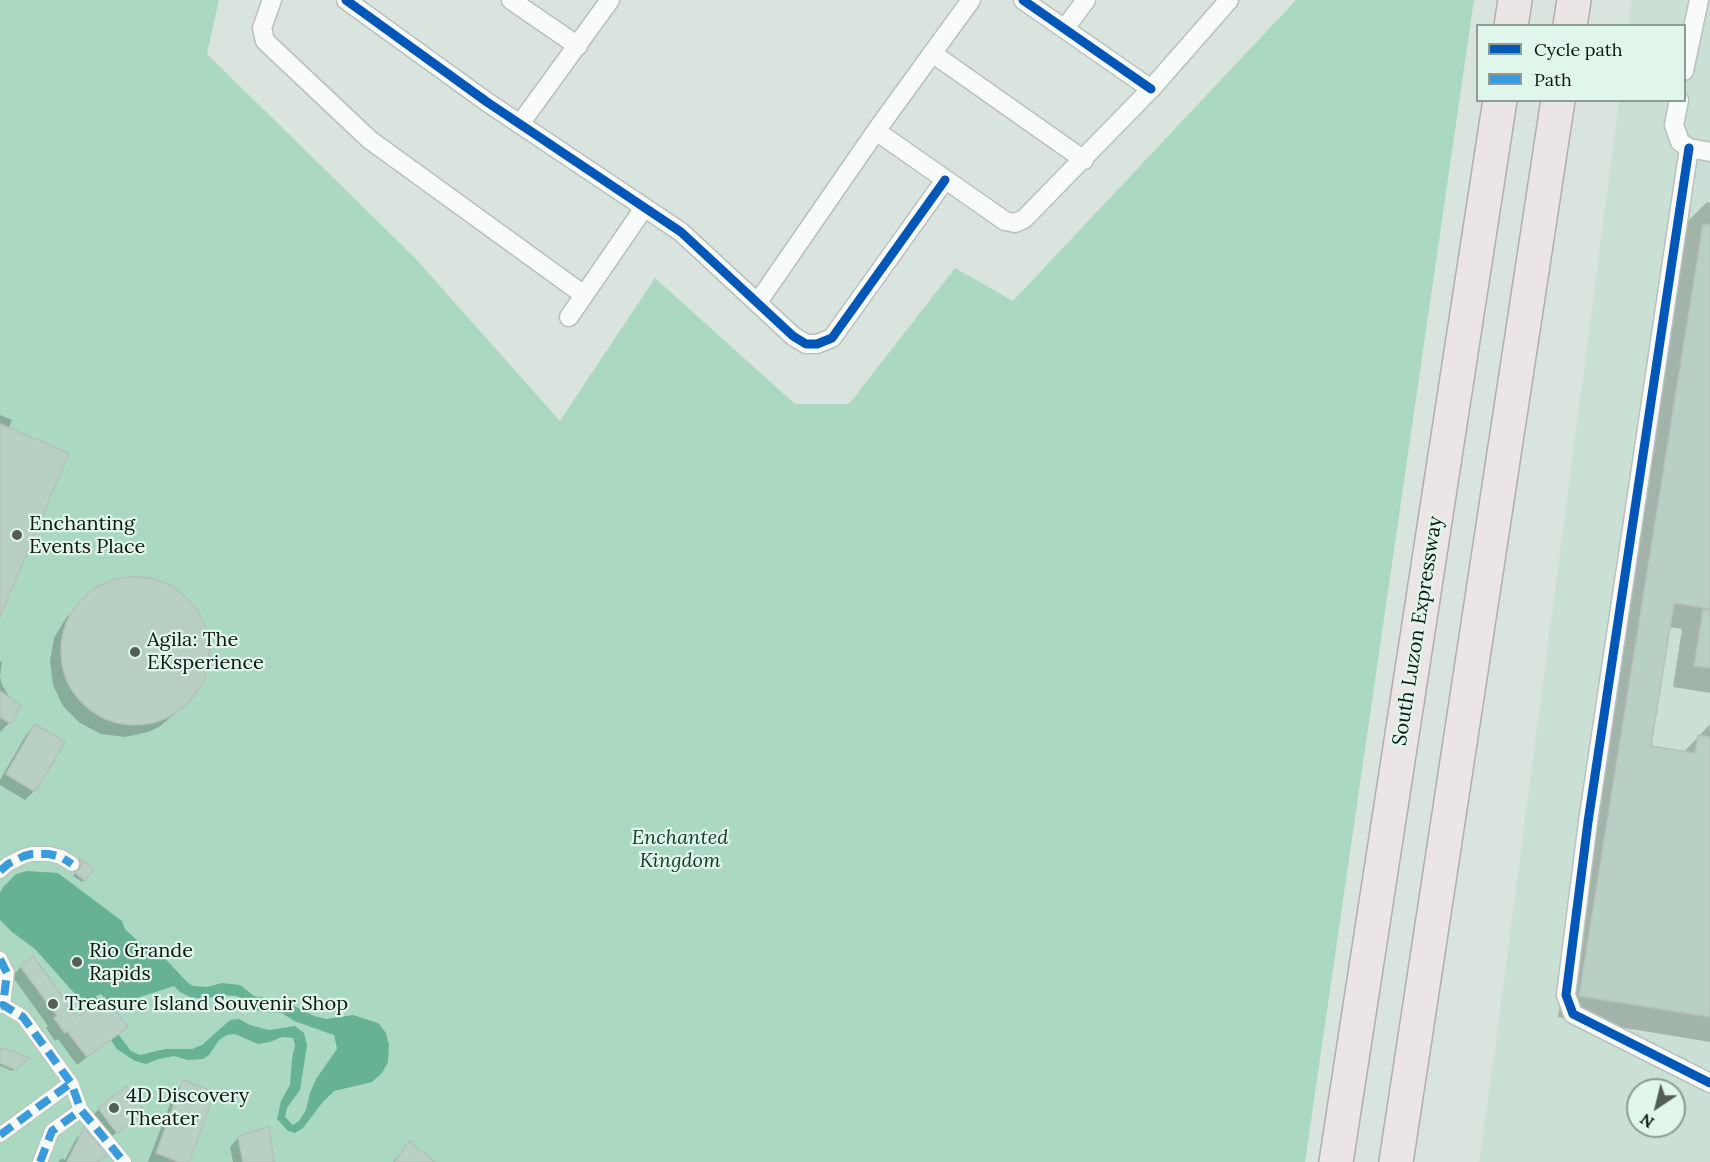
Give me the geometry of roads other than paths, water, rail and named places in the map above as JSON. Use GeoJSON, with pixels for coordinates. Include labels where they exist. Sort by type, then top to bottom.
{"type":"FeatureCollection","features":[{"type":"Feature","properties":{"kind":"highway"},"geometry":{"type":"LineString","coordinates":[[1511,24],[1515,0]]}},
{"type":"Feature","properties":{"kind":"highway"},"geometry":{"type":"LineString","coordinates":[[1570,24],[1574,0]]}},
{"type":"Feature","properties":{"kind":"highway","name":"South Luzon Expressway"},"geometry":{"type":"LineString","coordinates":[[1336,1162],[1500,102]]}},
{"type":"Feature","properties":{"kind":"highway"},"geometry":{"type":"LineString","coordinates":[[1396,1162],[1558,102]]}},
{"type":"Feature","properties":{"kind":"street"},"geometry":{"type":"LineString","coordinates":[[272,0],[262,28],[265,41],[370,140],[584,295]]}},
{"type":"Feature","properties":{"kind":"street"},"geometry":{"type":"LineString","coordinates":[[345,0],[520,124],[681,232],[793,336],[806,344],[817,344],[832,338],[945,180]]}},
{"type":"Feature","properties":{"kind":"street"},"geometry":{"type":"LineString","coordinates":[[512,0],[578,46]]}},
{"type":"Feature","properties":{"kind":"street"},"geometry":{"type":"LineString","coordinates":[[520,124],[610,0]]}},
{"type":"Feature","properties":{"kind":"street"},"geometry":{"type":"LineString","coordinates":[[758,302],[876,131],[971,0]]}},
{"type":"Feature","properties":{"kind":"street"},"geometry":{"type":"LineString","coordinates":[[1023,0],[1151,89]]}},
{"type":"Feature","properties":{"kind":"street"},"geometry":{"type":"LineString","coordinates":[[1065,28],[1086,0]]}},
{"type":"Feature","properties":{"kind":"street"},"geometry":{"type":"LineString","coordinates":[[876,131],[1005,221],[1015,222],[1024,219],[1151,89],[1229,0]]}},
{"type":"Feature","properties":{"kind":"street"},"geometry":{"type":"LineString","coordinates":[[1686,62],[1699,0]]}},
{"type":"Feature","properties":{"kind":"street"},"geometry":{"type":"LineString","coordinates":[[932,54],[1084,160]]}},
{"type":"Feature","properties":{"kind":"street"},"geometry":{"type":"LineString","coordinates":[[1679,102],[1674,125],[1680,142],[1689,148],[1710,152]]}},
{"type":"Feature","properties":{"kind":"street"},"geometry":{"type":"LineString","coordinates":[[1689,148],[1588,822],[1566,995],[1573,1014],[1710,1083]]}},
{"type":"Feature","properties":{"kind":"street"},"geometry":{"type":"LineString","coordinates":[[569,317],[644,207]]}},
{"type":"Feature","properties":{"kind":"street"},"geometry":{"type":"LineString","coordinates":[[0,871],[8,864],[32,854],[61,857],[72,864]]}},
{"type":"Feature","properties":{"kind":"street"},"geometry":{"type":"LineString","coordinates":[[0,960],[7,973],[1,1005],[23,1017],[71,1083],[81,1110],[123,1162]]}},
{"type":"Feature","properties":{"kind":"street"},"geometry":{"type":"LineString","coordinates":[[0,1136],[71,1083]]}},
{"type":"Feature","properties":{"kind":"street"},"geometry":{"type":"LineString","coordinates":[[40,1162],[52,1131],[81,1110]]}},
{"type":"Feature","properties":{"kind":"place","name":"Enchanting Events Place"},"geometry":{"type":"Point","coordinates":[17,535]}},
{"type":"Feature","properties":{"kind":"place","name":"Agila: The EKsperience"},"geometry":{"type":"Point","coordinates":[135,652]}},
{"type":"Feature","properties":{"kind":"place","name":"Rio Grande Rapids"},"geometry":{"type":"Point","coordinates":[77,962]}},
{"type":"Feature","properties":{"kind":"place","name":"Treasure Island Souvenir Shop"},"geometry":{"type":"Point","coordinates":[53,1004]}},
{"type":"Feature","properties":{"kind":"place","name":"4D Discovery Theater"},"geometry":{"type":"Point","coordinates":[114,1108]}},
{"type":"Feature","properties":{"kind":"park label","name":"Enchanted Kingdom"},"geometry":{"type":"Point","coordinates":[680,850]}}]}
